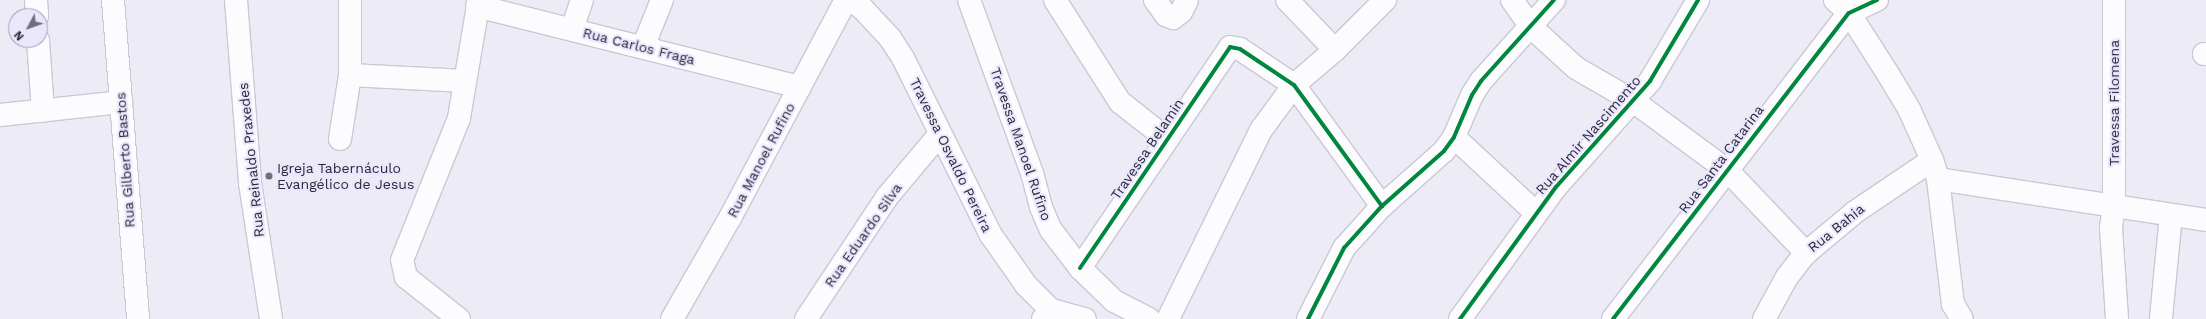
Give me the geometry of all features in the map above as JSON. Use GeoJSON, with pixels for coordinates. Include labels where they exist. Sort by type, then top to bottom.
{"type":"FeatureCollection","features":[{"type":"Feature","properties":{"kind":"street","name":"Rua Gilberto Bastos"},"geometry":{"type":"LineString","coordinates":[[113,0],[138,319]]}},
{"type":"Feature","properties":{"kind":"street","name":"Rua Reinaldo Praxedes"},"geometry":{"type":"LineString","coordinates":[[236,0],[250,183],[271,319]]}},
{"type":"Feature","properties":{"kind":"street"},"geometry":{"type":"LineString","coordinates":[[340,139],[350,75],[350,0]]}},
{"type":"Feature","properties":{"kind":"street"},"geometry":{"type":"LineString","coordinates":[[572,29],[582,0]]}},
{"type":"Feature","properties":{"kind":"street"},"geometry":{"type":"LineString","coordinates":[[643,47],[662,0]]}},
{"type":"Feature","properties":{"kind":"street","name":"Rua Manoel Rufino"},"geometry":{"type":"LineString","coordinates":[[672,319],[800,87],[846,0]]}},
{"type":"Feature","properties":{"kind":"street","name":"Travessa Osvaldo Pereira"},"geometry":{"type":"LineString","coordinates":[[851,0],[863,9],[890,38],[903,58],[939,135],[994,241],[1047,314]]}},
{"type":"Feature","properties":{"kind":"street","name":"Travessa Manoel Rufino"},"geometry":{"type":"LineString","coordinates":[[969,0],[1032,173],[1041,207],[1060,244],[1080,268],[1114,301],[1149,319]]}},
{"type":"Feature","properties":{"kind":"street"},"geometry":{"type":"LineString","coordinates":[[1056,0],[1120,102],[1167,139]]}},
{"type":"Feature","properties":{"kind":"street"},"geometry":{"type":"LineString","coordinates":[[1155,0],[1166,16],[1173,18],[1181,12],[1187,0]]}},
{"type":"Feature","properties":{"kind":"street"},"geometry":{"type":"LineString","coordinates":[[1288,0],[1335,50]]}},
{"type":"Feature","properties":{"kind":"street"},"geometry":{"type":"LineString","coordinates":[[1168,319],[1261,130],[1294,86],[1335,50],[1385,0]]}},
{"type":"Feature","properties":{"kind":"street"},"geometry":{"type":"LineString","coordinates":[[1512,0],[1531,27],[1576,68],[1633,101],[1727,170],[1806,253]]}},
{"type":"Feature","properties":{"kind":"street"},"geometry":{"type":"LineString","coordinates":[[1308,319],[1344,248],[1382,206],[1431,164],[1454,137],[1472,95],[1481,81],[1554,0]]}},
{"type":"Feature","properties":{"kind":"street","name":"Rua Almir Nascimento"},"geometry":{"type":"LineString","coordinates":[[1460,319],[1536,213],[1633,101],[1663,62],[1698,0]]}},
{"type":"Feature","properties":{"kind":"street"},"geometry":{"type":"LineString","coordinates":[[1877,0],[1842,6],[1908,109],[1935,169],[1953,304],[1962,319]]}},
{"type":"Feature","properties":{"kind":"street","name":"Travessa Filomena"},"geometry":{"type":"LineString","coordinates":[[2114,0],[2114,206],[2111,228],[2117,319]]}},
{"type":"Feature","properties":{"kind":"street"},"geometry":{"type":"LineString","coordinates":[[459,319],[413,283],[402,269],[404,250],[432,190],[459,118],[478,3]]}},
{"type":"Feature","properties":{"kind":"street","name":"Rua Carlos Fraga"},"geometry":{"type":"LineString","coordinates":[[478,3],[572,29],[800,87]]}},
{"type":"Feature","properties":{"kind":"street","name":"Rua Santa Catarina"},"geometry":{"type":"LineString","coordinates":[[1613,319],[1727,170],[1842,6]]}},
{"type":"Feature","properties":{"kind":"street","name":"Travessa Belamin"},"geometry":{"type":"LineString","coordinates":[[1080,268],[1226,50],[1234,46],[1294,86]]}},
{"type":"Feature","properties":{"kind":"street"},"geometry":{"type":"LineString","coordinates":[[39,48],[43,111]]}},
{"type":"Feature","properties":{"kind":"street"},"geometry":{"type":"LineString","coordinates":[[350,75],[465,81]]}},
{"type":"Feature","properties":{"kind":"street"},"geometry":{"type":"LineString","coordinates":[[1294,86],[1382,206]]}},
{"type":"Feature","properties":{"kind":"street"},"geometry":{"type":"LineString","coordinates":[[0,115],[121,102]]}},
{"type":"Feature","properties":{"kind":"street","name":"Rua Eduardo Silva"},"geometry":{"type":"LineString","coordinates":[[806,319],[887,197],[939,135]]}},
{"type":"Feature","properties":{"kind":"street"},"geometry":{"type":"LineString","coordinates":[[1454,137],[1536,213]]}},
{"type":"Feature","properties":{"kind":"street"},"geometry":{"type":"LineString","coordinates":[[1935,169],[2114,206],[2206,220]]}},
{"type":"Feature","properties":{"kind":"street","name":"Rua Bahia"},"geometry":{"type":"LineString","coordinates":[[1764,319],[1787,277],[1806,253],[1856,212],[1935,169]]}},
{"type":"Feature","properties":{"kind":"street"},"geometry":{"type":"LineString","coordinates":[[2161,318],[2171,215]]}},
{"type":"Feature","properties":{"kind":"street"},"geometry":{"type":"LineString","coordinates":[[1047,314],[1085,319]]}},
{"type":"Feature","properties":{"kind":"cycle path"},"geometry":{"type":"LineString","coordinates":[[1308,319],[1344,248],[1382,206],[1444,151],[1454,137],[1472,95],[1481,81],[1554,0]]}},
{"type":"Feature","properties":{"kind":"cycle path"},"geometry":{"type":"LineString","coordinates":[[1460,319],[1556,187],[1650,81],[1698,0]]}},
{"type":"Feature","properties":{"kind":"cycle path"},"geometry":{"type":"LineString","coordinates":[[1613,319],[1849,13],[1877,0]]}},
{"type":"Feature","properties":{"kind":"cycle path"},"geometry":{"type":"LineString","coordinates":[[1080,268],[1230,47],[1240,49],[1294,85],[1382,206]]}},
{"type":"Feature","properties":{"kind":"place","name":"Igreja Tabernáculo Evangélico de Jesus"},"geometry":{"type":"Point","coordinates":[269,176]}}]}
